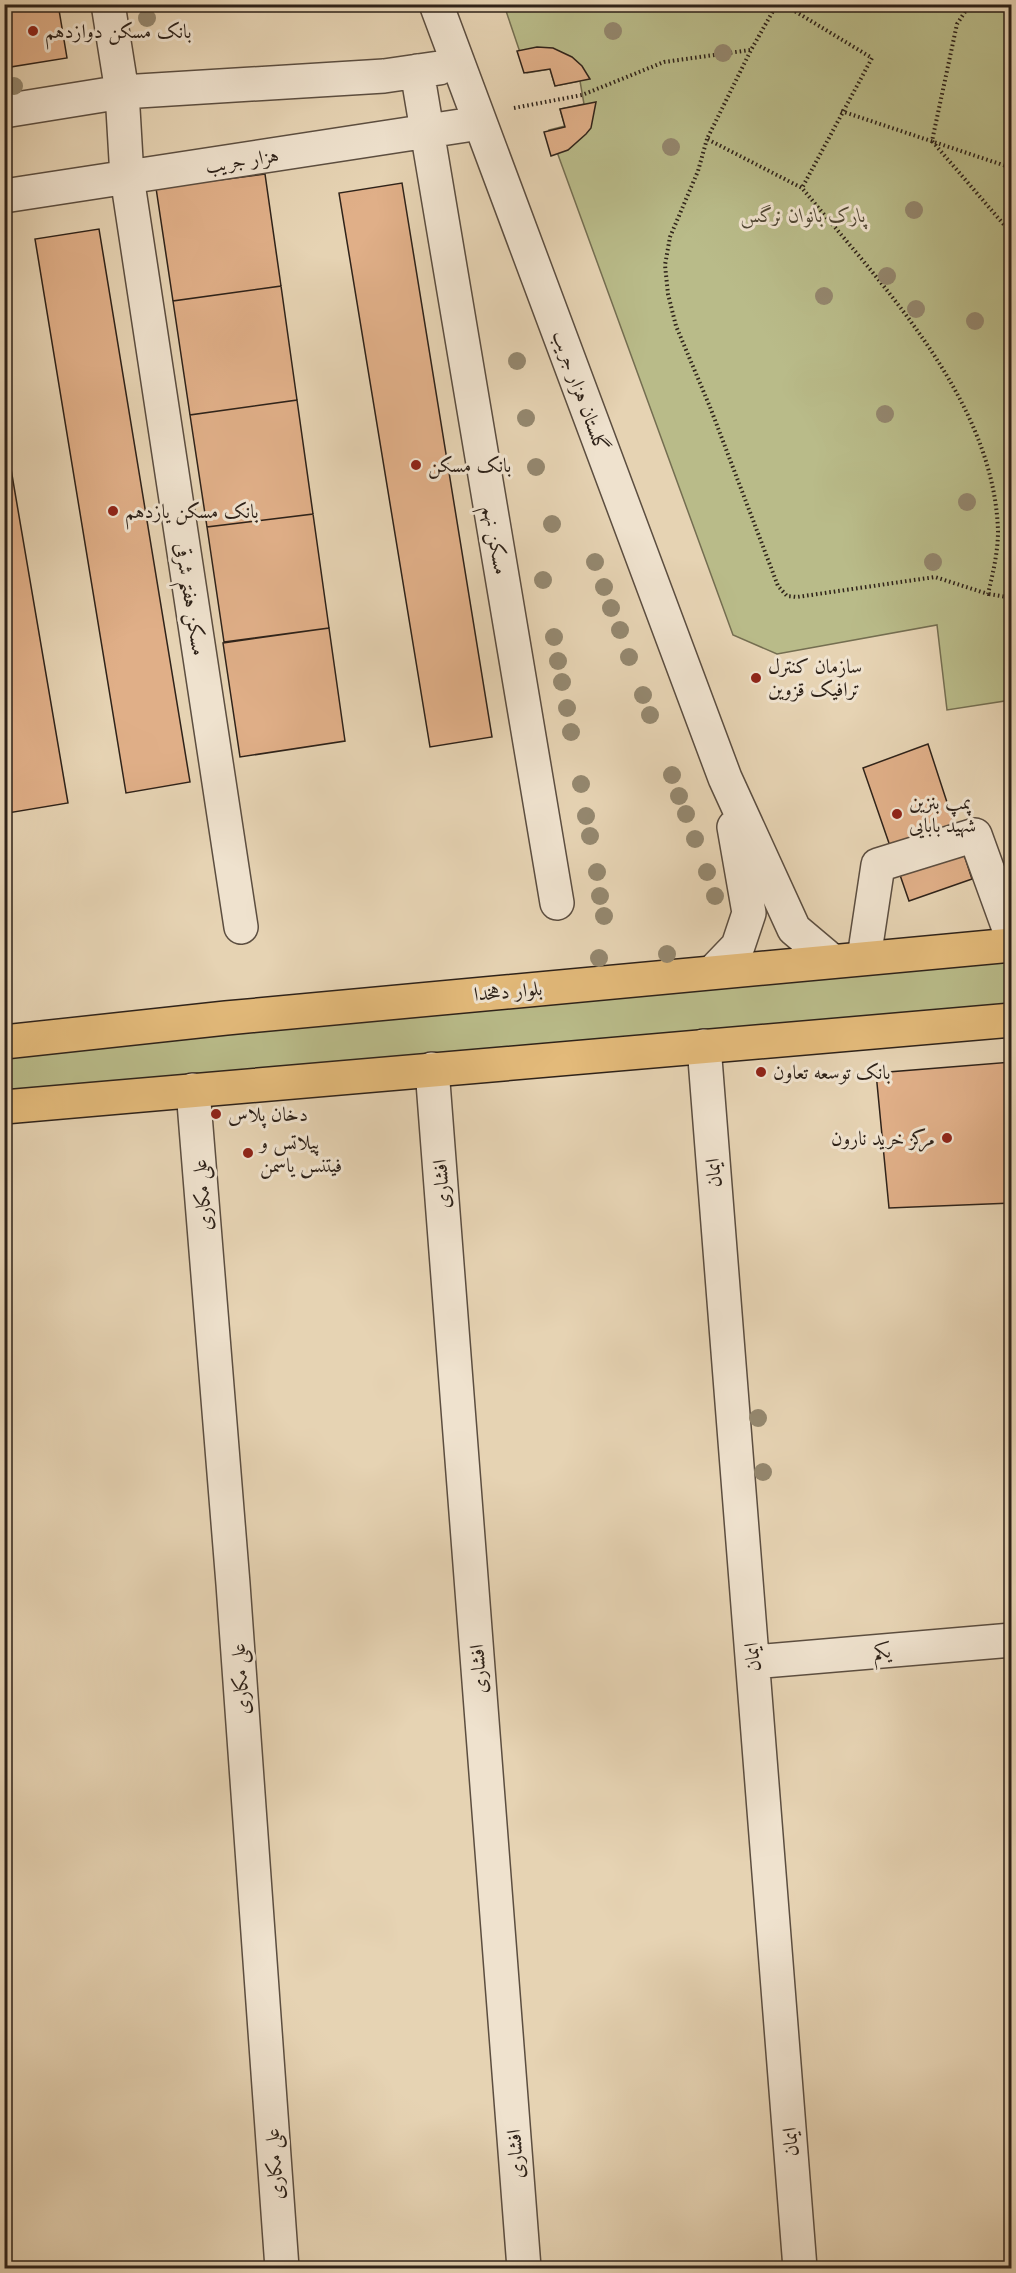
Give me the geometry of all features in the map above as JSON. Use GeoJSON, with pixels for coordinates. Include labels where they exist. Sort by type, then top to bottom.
{"type":"FeatureCollection","features":[{"type":"Feature","properties":{"kind":"main road","name":"بلوار دهخدا"},"geometry":{"type":"LineString","coordinates":[[4,1042],[226,1017],[1011,945]]}},
{"type":"Feature","properties":{"kind":"main road"},"geometry":{"type":"LineString","coordinates":[[4,1107],[1011,1020]]}},
{"type":"Feature","properties":{"kind":"street","name":"مسکن هفتم شرقی"},"geometry":{"type":"LineString","coordinates":[[108,4],[122,92],[127,177],[241,927]]}},
{"type":"Feature","properties":{"kind":"street","name":"گلستان هزار جریب"},"geometry":{"type":"LineString","coordinates":[[436,4],[725,778]]}},
{"type":"Feature","properties":{"kind":"street"},"geometry":{"type":"LineString","coordinates":[[4,111],[122,92],[384,76],[459,65]]}},
{"type":"Feature","properties":{"kind":"street","name":"مسکن نهم"},"geometry":{"type":"LineString","coordinates":[[417,71],[557,903]]}},
{"type":"Feature","properties":{"kind":"street","name":"هزار جریب"},"geometry":{"type":"LineString","coordinates":[[4,196],[427,131],[479,119]]}},
{"type":"Feature","properties":{"kind":"street"},"geometry":{"type":"LineString","coordinates":[[725,778],[794,929],[832,961]]}},
{"type":"Feature","properties":{"kind":"street"},"geometry":{"type":"LineString","coordinates":[[713,972],[738,946],[749,913],[725,778]]}},
{"type":"Feature","properties":{"kind":"street"},"geometry":{"type":"LineString","coordinates":[[864,958],[878,865],[975,835],[1011,937]]}},
{"type":"Feature","properties":{"kind":"street","name":"ایمان"},"geometry":{"type":"LineString","coordinates":[[704,1046],[732,1449],[753,1662],[800,2268]]}},
{"type":"Feature","properties":{"kind":"street","name":"افشاری"},"geometry":{"type":"LineString","coordinates":[[432,1070],[524,2268]]}},
{"type":"Feature","properties":{"kind":"street","name":"علی مکاری"},"geometry":{"type":"LineString","coordinates":[[193,1090],[234,1595],[282,2268]]}},
{"type":"Feature","properties":{"kind":"street","name":"یکم"},"geometry":{"type":"LineString","coordinates":[[753,1662],[1011,1640]]}},
{"type":"Feature","properties":{"kind":"path"},"geometry":{"type":"LineString","coordinates":[[777,4],[751,50],[707,140],[698,171],[670,237],[665,265],[668,294],[676,326],[706,396],[778,586],[787,596],[797,597],[935,577],[988,594],[1011,598]]}},
{"type":"Feature","properties":{"kind":"path"},"geometry":{"type":"LineString","coordinates":[[783,4],[872,58],[841,111],[801,188]]}},
{"type":"Feature","properties":{"kind":"path"},"geometry":{"type":"LineString","coordinates":[[932,141],[957,24],[970,4]]}},
{"type":"Feature","properties":{"kind":"path"},"geometry":{"type":"LineString","coordinates":[[479,119],[582,95],[664,62],[751,50]]}},
{"type":"Feature","properties":{"kind":"path"},"geometry":{"type":"LineString","coordinates":[[841,111],[1011,168]]}},
{"type":"Feature","properties":{"kind":"path"},"geometry":{"type":"LineString","coordinates":[[707,140],[801,188],[915,327],[945,376],[971,425],[985,458],[995,496],[998,532],[996,561],[988,594]]}},
{"type":"Feature","properties":{"kind":"path"},"geometry":{"type":"LineString","coordinates":[[932,141],[1011,234]]}},
{"type":"Feature","properties":{"kind":"green space","name":"پارک بانوان نرگس"},"geometry":{"type":"Polygon","coordinates":[[[504,5],[1011,5],[1011,700],[947,710],[937,625],[777,654],[733,635],[549,130],[565,126],[560,109],[584,104],[580,81],[555,86],[550,69],[527,73],[504,5]]]}},
{"type":"Feature","properties":{"kind":"green space"},"geometry":{"type":"Polygon","coordinates":[[[1011,945],[1011,1020],[5,1107],[5,1038],[1011,945]]]}},
{"type":"Feature","properties":{"kind":"building","name":"بانک مسکن دوازدهم"},"geometry":{"type":"Polygon","coordinates":[[[4,4],[58,4],[67,58],[4,68],[4,4]]]}},
{"type":"Feature","properties":{"kind":"building"},"geometry":{"type":"Polygon","coordinates":[[[537,47],[553,48],[572,57],[582,66],[590,79],[555,86],[550,69],[524,73],[517,51],[537,47]]]}},
{"type":"Feature","properties":{"kind":"building"},"geometry":{"type":"Polygon","coordinates":[[[596,102],[591,128],[586,134],[568,150],[551,156],[544,132],[565,127],[560,109],[596,102]]]}},
{"type":"Feature","properties":{"kind":"building"},"geometry":{"type":"Polygon","coordinates":[[[265,174],[281,286],[173,301],[156,188],[265,174]]]}},
{"type":"Feature","properties":{"kind":"building","name":"بانک مسکن"},"geometry":{"type":"Polygon","coordinates":[[[402,183],[492,737],[430,747],[339,193],[402,183]]]}},
{"type":"Feature","properties":{"kind":"building","name":"بانک مسکن یازدهم"},"geometry":{"type":"Polygon","coordinates":[[[99,229],[190,782],[126,793],[35,239],[99,229]]]}},
{"type":"Feature","properties":{"kind":"building"},"geometry":{"type":"Polygon","coordinates":[[[281,286],[297,400],[190,415],[173,301],[281,286]]]}},
{"type":"Feature","properties":{"kind":"building"},"geometry":{"type":"Polygon","coordinates":[[[297,400],[313,514],[207,527],[190,415],[297,400]]]}},
{"type":"Feature","properties":{"kind":"building"},"geometry":{"type":"Polygon","coordinates":[[[4,428],[68,803],[8,813],[4,790],[4,428]]]}},
{"type":"Feature","properties":{"kind":"building"},"geometry":{"type":"Polygon","coordinates":[[[313,514],[329,628],[224,642],[207,527],[313,514]]]}},
{"type":"Feature","properties":{"kind":"building"},"geometry":{"type":"Polygon","coordinates":[[[329,628],[345,741],[240,757],[223,643],[329,628]]]}},
{"type":"Feature","properties":{"kind":"building"},"geometry":{"type":"Polygon","coordinates":[[[928,744],[972,879],[909,901],[863,768],[928,744]]]}},
{"type":"Feature","properties":{"kind":"building","name":"مرکز خرید نارون"},"geometry":{"type":"Polygon","coordinates":[[[1012,1062],[1012,1203],[889,1208],[876,1073],[1012,1062]]]}},
{"type":"Feature","properties":{"kind":"place","name":"بانک مسکن دوازدهم"},"geometry":{"type":"Point","coordinates":[33,31]}},
{"type":"Feature","properties":{"kind":"place","name":"بانک مسکن"},"geometry":{"type":"Point","coordinates":[416,465]}},
{"type":"Feature","properties":{"kind":"place","name":"بانک مسکن یازدهم"},"geometry":{"type":"Point","coordinates":[113,511]}},
{"type":"Feature","properties":{"kind":"place","name":"سازمان کنترل ترافیک قزوین"},"geometry":{"type":"Point","coordinates":[756,678]}},
{"type":"Feature","properties":{"kind":"place","name":"پمپ بنزین شهید بابایی"},"geometry":{"type":"Point","coordinates":[897,814]}},
{"type":"Feature","properties":{"kind":"place","name":"بانک توسعه تعاون"},"geometry":{"type":"Point","coordinates":[761,1072]}},
{"type":"Feature","properties":{"kind":"place","name":"دخان پلاس"},"geometry":{"type":"Point","coordinates":[216,1114]}},
{"type":"Feature","properties":{"kind":"place","name":"مرکز خرید نارون"},"geometry":{"type":"Point","coordinates":[947,1138]}},
{"type":"Feature","properties":{"kind":"place","name":"پیلاتس و فیتنس یاسمن"},"geometry":{"type":"Point","coordinates":[248,1153]}}]}
